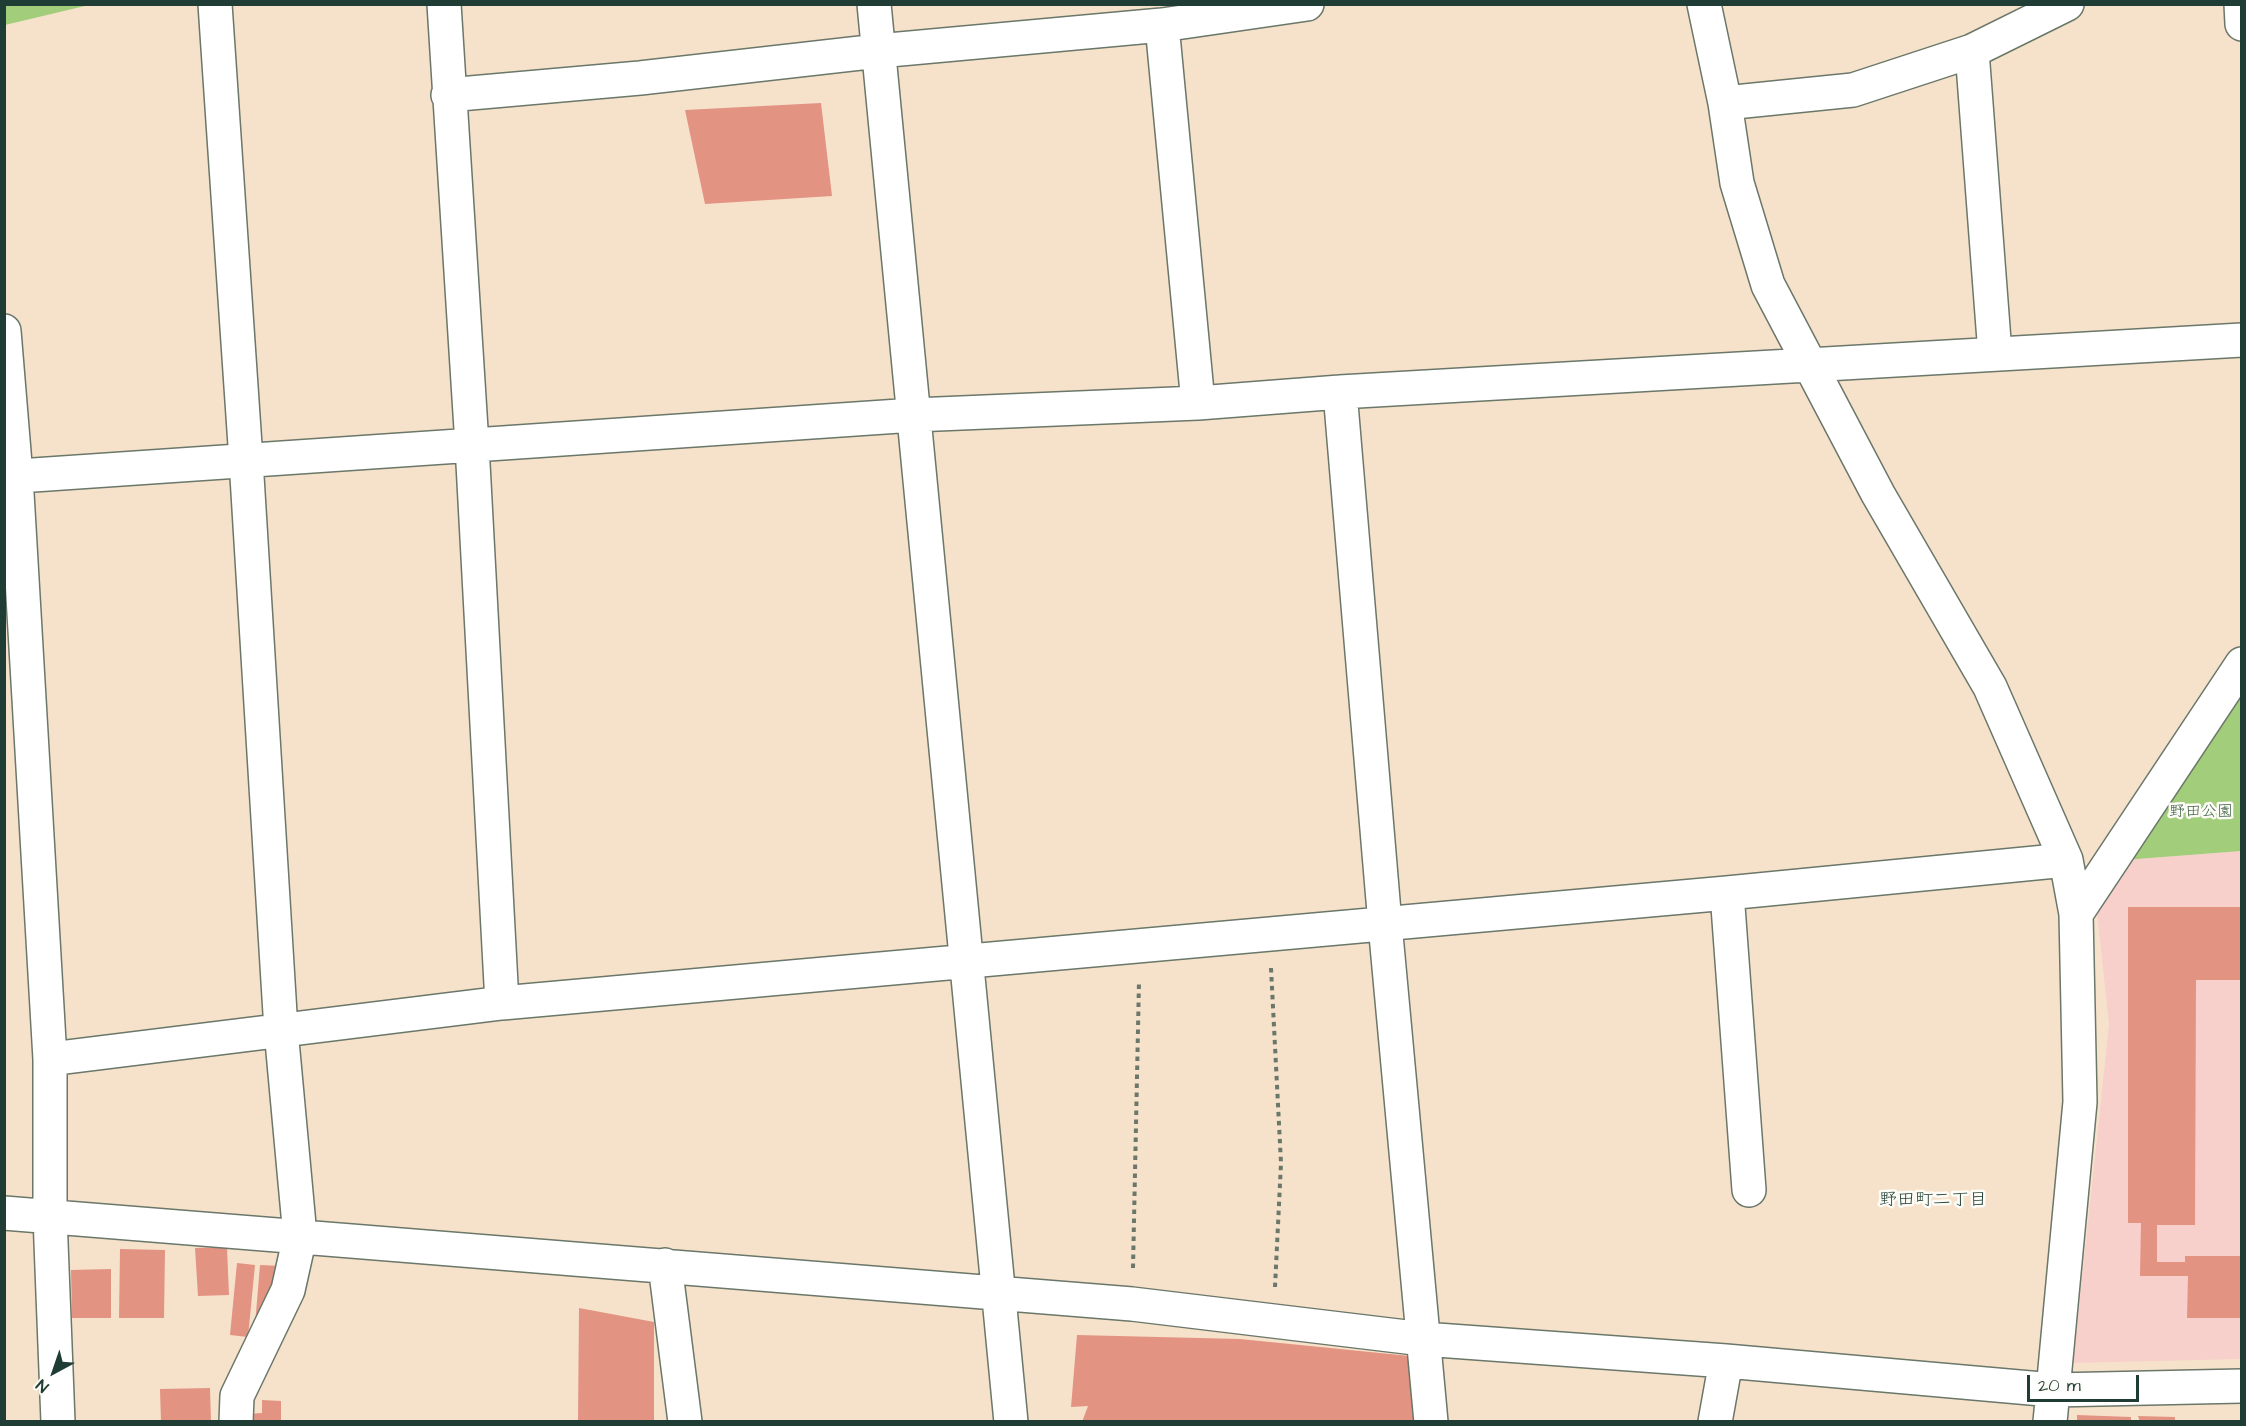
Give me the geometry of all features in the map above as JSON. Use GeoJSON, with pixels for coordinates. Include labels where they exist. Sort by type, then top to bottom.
{"type":"FeatureCollection","features":[{"type":"Feature","properties":{"kind":"street"},"geometry":{"type":"LineString","coordinates":[[215,4],[281,1030],[300,1236],[288,1290],[237,1396],[236,1422]]}},
{"type":"Feature","properties":{"kind":"street"},"geometry":{"type":"LineString","coordinates":[[444,4],[472,445],[502,1003]]}},
{"type":"Feature","properties":{"kind":"street"},"geometry":{"type":"LineString","coordinates":[[874,4],[1011,1422]]}},
{"type":"Feature","properties":{"kind":"street"},"geometry":{"type":"LineString","coordinates":[[448,95],[640,78],[878,51],[1162,25],[1266,8],[1307,4]]}},
{"type":"Feature","properties":{"kind":"street"},"geometry":{"type":"LineString","coordinates":[[1704,4],[1725,103],[1737,183],[1768,285],[1878,494],[1990,687],[2066,860],[2076,914],[2080,1102],[2052,1406]]}},
{"type":"Feature","properties":{"kind":"street"},"geometry":{"type":"LineString","coordinates":[[1725,103],[1853,90],[1972,51],[2067,4]]}},
{"type":"Feature","properties":{"kind":"street"},"geometry":{"type":"LineString","coordinates":[[2241,4],[2241,24]]}},
{"type":"Feature","properties":{"kind":"street"},"geometry":{"type":"LineString","coordinates":[[1162,25],[1198,403]]}},
{"type":"Feature","properties":{"kind":"street"},"geometry":{"type":"LineString","coordinates":[[1972,51],[1995,354]]}},
{"type":"Feature","properties":{"kind":"street"},"geometry":{"type":"LineString","coordinates":[[4,331],[10,476],[50,1059],[50,1217],[58,1422]]}},
{"type":"Feature","properties":{"kind":"street"},"geometry":{"type":"LineString","coordinates":[[10,476],[914,415],[1198,403],[2241,340]]}},
{"type":"Feature","properties":{"kind":"street"},"geometry":{"type":"LineString","coordinates":[[1340,393],[1385,924],[1431,1422]]}},
{"type":"Feature","properties":{"kind":"street"},"geometry":{"type":"LineString","coordinates":[[2076,914],[2241,664]]}},
{"type":"Feature","properties":{"kind":"street"},"geometry":{"type":"LineString","coordinates":[[50,1059],[502,1003],[967,963],[2066,860]]}},
{"type":"Feature","properties":{"kind":"street"},"geometry":{"type":"LineString","coordinates":[[1727,893],[1749,1190]]}},
{"type":"Feature","properties":{"kind":"street"},"geometry":{"type":"LineString","coordinates":[[4,1213],[1132,1304],[1423,1339],[1726,1361],[2052,1406],[2241,1386]]}},
{"type":"Feature","properties":{"kind":"street"},"geometry":{"type":"LineString","coordinates":[[665,1265],[685,1422]]}},
{"type":"Feature","properties":{"kind":"street"},"geometry":{"type":"LineString","coordinates":[[1715,1422],[1726,1361]]}},
{"type":"Feature","properties":{"kind":"path"},"geometry":{"type":"LineString","coordinates":[[1269,934],[1281,1163],[1273,1320]]}},
{"type":"Feature","properties":{"kind":"path"},"geometry":{"type":"LineString","coordinates":[[1132,1304],[1140,945]]}},
{"type":"Feature","properties":{"kind":"shaded area"},"geometry":{"type":"Polygon","coordinates":[[[2241,851],[2241,1359],[2073,1363],[2109,1025],[2097,913],[2124,860],[2241,851]]]}},
{"type":"Feature","properties":{"kind":"green space"},"geometry":{"type":"Polygon","coordinates":[[[5,4],[89,4],[89,5],[5,25],[5,4]]]}},
{"type":"Feature","properties":{"kind":"green space","name":"野田公園"},"geometry":{"type":"Polygon","coordinates":[[[2241,678],[2241,851],[2124,860],[2241,678]]]}},
{"type":"Feature","properties":{"kind":"building"},"geometry":{"type":"Polygon","coordinates":[[[821,103],[832,196],[705,204],[685,110],[821,103]]]}},
{"type":"Feature","properties":{"kind":"building"},"geometry":{"type":"Polygon","coordinates":[[[2128,907],[2242,907],[2242,980],[2196,980],[2195,1225],[2157,1225],[2157,1262],[2185,1262],[2185,1256],[2242,1256],[2242,1318],[2187,1318],[2188,1276],[2140,1276],[2141,1223],[2128,1223],[2128,907]]]}},
{"type":"Feature","properties":{"kind":"building"},"geometry":{"type":"Polygon","coordinates":[[[227,1247],[229,1295],[198,1296],[195,1248],[227,1247]]]}},
{"type":"Feature","properties":{"kind":"building"},"geometry":{"type":"Polygon","coordinates":[[[120,1249],[165,1250],[164,1318],[119,1318],[120,1249]]]}},
{"type":"Feature","properties":{"kind":"building"},"geometry":{"type":"Polygon","coordinates":[[[237,1263],[255,1265],[248,1337],[230,1335],[237,1263]]]}},
{"type":"Feature","properties":{"kind":"building"},"geometry":{"type":"Polygon","coordinates":[[[260,1265],[281,1266],[254,1337],[260,1265]]]}},
{"type":"Feature","properties":{"kind":"building"},"geometry":{"type":"Polygon","coordinates":[[[111,1269],[111,1318],[72,1318],[71,1270],[111,1269]]]}},
{"type":"Feature","properties":{"kind":"building"},"geometry":{"type":"Polygon","coordinates":[[[579,1308],[654,1322],[654,1422],[578,1422],[579,1308]]]}},
{"type":"Feature","properties":{"kind":"building"},"geometry":{"type":"Polygon","coordinates":[[[1077,1335],[1240,1339],[1410,1356],[1420,1422],[1082,1422],[1088,1406],[1071,1407],[1077,1335]]]}},
{"type":"Feature","properties":{"kind":"building"},"geometry":{"type":"Polygon","coordinates":[[[210,1388],[211,1422],[161,1422],[160,1389],[210,1388]]]}},
{"type":"Feature","properties":{"kind":"building"},"geometry":{"type":"Polygon","coordinates":[[[262,1400],[281,1401],[281,1422],[249,1422],[249,1414],[262,1413],[262,1400]]]}},
{"type":"Feature","properties":{"kind":"building"},"geometry":{"type":"Polygon","coordinates":[[[2077,1415],[2131,1417],[2131,1422],[2077,1422],[2077,1415]]]}},
{"type":"Feature","properties":{"kind":"building"},"geometry":{"type":"Polygon","coordinates":[[[2138,1416],[2175,1417],[2175,1422],[2140,1422],[2138,1416]]]}},
{"type":"Feature","properties":{"kind":"district","name":"野田町二丁目"},"geometry":{"type":"Point","coordinates":[1933,1201]}}]}
